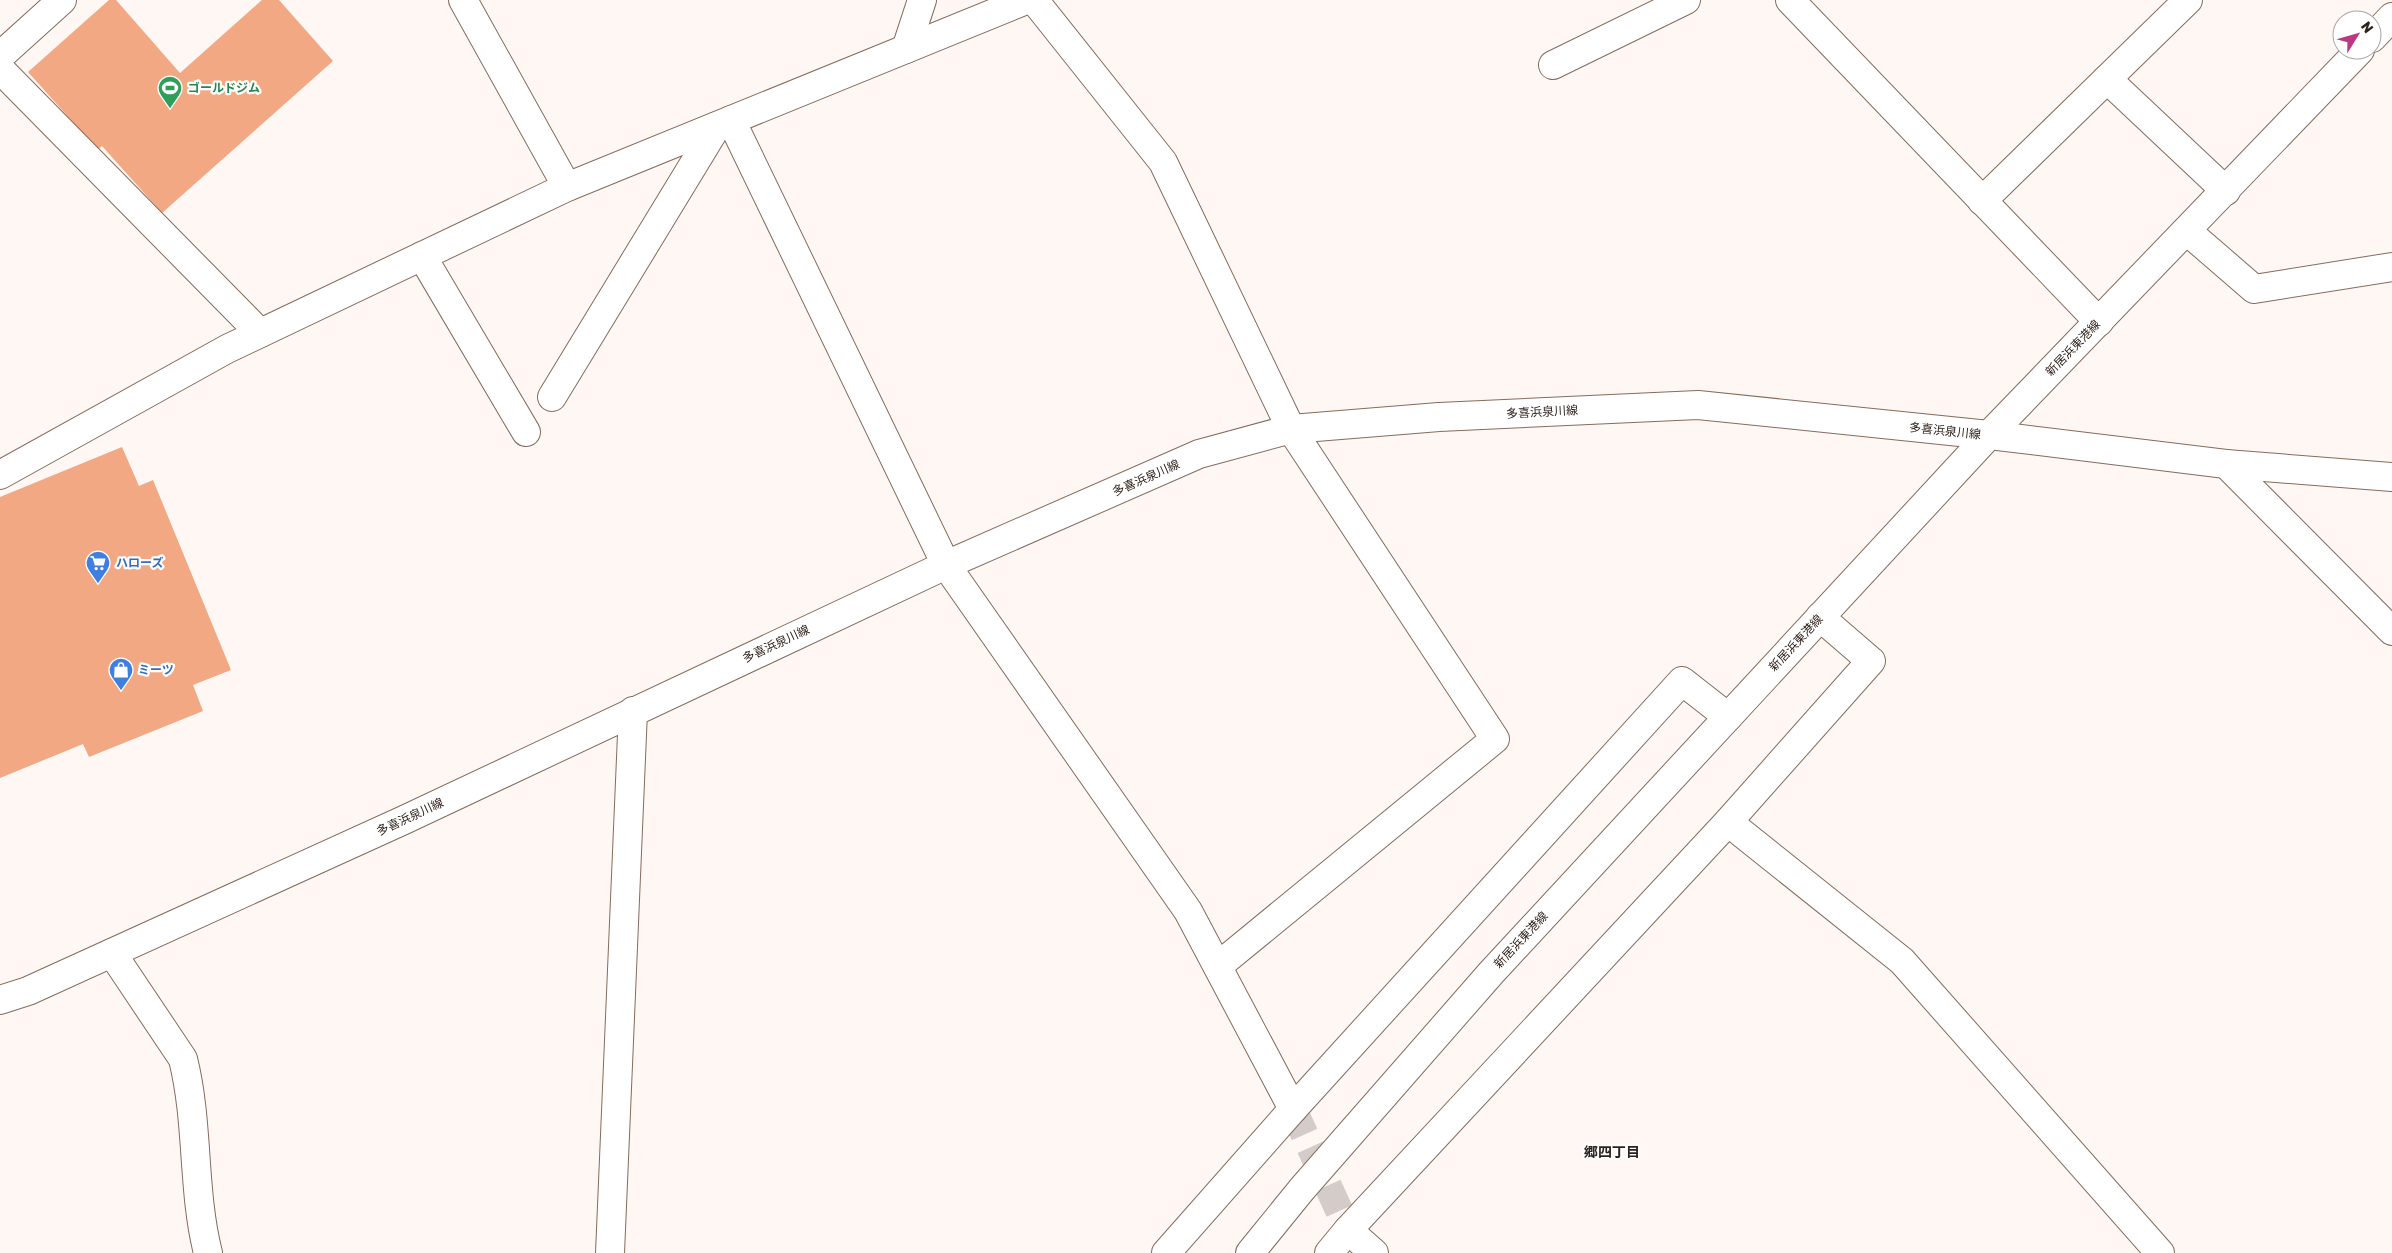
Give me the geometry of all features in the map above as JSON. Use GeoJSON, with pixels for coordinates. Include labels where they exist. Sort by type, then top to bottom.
{"type":"FeatureCollection","features":[{"type":"Feature","properties":{"kind":"street"},"geometry":{"type":"LineString","coordinates":[[0,56],[62,0]]}},
{"type":"Feature","properties":{"kind":"street"},"geometry":{"type":"LineString","coordinates":[[463,0],[567,186]]}},
{"type":"Feature","properties":{"kind":"street"},"geometry":{"type":"LineString","coordinates":[[906,49],[922,0]]}},
{"type":"Feature","properties":{"kind":"street"},"geometry":{"type":"LineString","coordinates":[[0,475],[227,349],[567,186],[1026,0]]}},
{"type":"Feature","properties":{"kind":"street"},"geometry":{"type":"LineString","coordinates":[[1034,0],[1163,162],[1291,429],[1495,739],[1218,966]]}},
{"type":"Feature","properties":{"kind":"street"},"geometry":{"type":"LineString","coordinates":[[1553,65],[1686,0]]}},
{"type":"Feature","properties":{"kind":"street"},"geometry":{"type":"LineString","coordinates":[[1790,0],[2099,322]]}},
{"type":"Feature","properties":{"kind":"street"},"geometry":{"type":"LineString","coordinates":[[1982,201],[2188,0]]}},
{"type":"Feature","properties":{"kind":"street"},"geometry":{"type":"LineString","coordinates":[[2382,28],[2392,17]]}},
{"type":"Feature","properties":{"kind":"street","name":"新居浜東港線"},"geometry":{"type":"LineString","coordinates":[[1250,1253],[1302,1189],[1491,973],[1988,435],[2226,191],[2350,60]]}},
{"type":"Feature","properties":{"kind":"street"},"geometry":{"type":"LineString","coordinates":[[0,69],[260,333]]}},
{"type":"Feature","properties":{"kind":"street"},"geometry":{"type":"LineString","coordinates":[[2107,79],[2226,191]]}},
{"type":"Feature","properties":{"kind":"street"},"geometry":{"type":"LineString","coordinates":[[552,397],[724,123]]}},
{"type":"Feature","properties":{"kind":"street"},"geometry":{"type":"LineString","coordinates":[[724,123],[946,566],[1188,911],[1293,1109]]}},
{"type":"Feature","properties":{"kind":"street"},"geometry":{"type":"LineString","coordinates":[[2187,231],[2254,289],[2392,267]]}},
{"type":"Feature","properties":{"kind":"street"},"geometry":{"type":"LineString","coordinates":[[422,256],[526,432]]}},
{"type":"Feature","properties":{"kind":"street","name":"多喜浜泉川線"},"geometry":{"type":"LineString","coordinates":[[0,1000],[28,991],[112,953],[404,820],[632,711],[946,566],[1199,454],[1291,429],[1439,417],[1698,405],[1988,435],[2226,464],[2392,477]]}},
{"type":"Feature","properties":{"kind":"street"},"geometry":{"type":"LineString","coordinates":[[2226,464],[2392,631]]}},
{"type":"Feature","properties":{"kind":"street"},"geometry":{"type":"LineString","coordinates":[[1329,1253],[1348,1230],[1728,822],[1871,661],[1820,617]]}},
{"type":"Feature","properties":{"kind":"street"},"geometry":{"type":"LineString","coordinates":[[1166,1253],[1293,1109],[1682,682],[1728,717]]}},
{"type":"Feature","properties":{"kind":"street"},"geometry":{"type":"LineString","coordinates":[[610,1253],[632,711]]}},
{"type":"Feature","properties":{"kind":"street"},"geometry":{"type":"LineString","coordinates":[[1728,822],[1902,961],[2160,1253]]}},
{"type":"Feature","properties":{"kind":"street"},"geometry":{"type":"LineString","coordinates":[[112,953],[183,1059],[187,1076],[195,1146],[199,1216],[208,1253]]}},
{"type":"Feature","properties":{"kind":"street"},"geometry":{"type":"LineString","coordinates":[[1348,1230],[1374,1253]]}},
{"type":"Feature","properties":{"kind":"building","name":"ゴールドジム"},"geometry":{"type":"Polygon","coordinates":[[[109,0],[116,0],[180,73],[262,0],[279,0],[333,61],[162,213],[102,146],[98,150],[28,72],[109,0]]]}},
{"type":"Feature","properties":{"kind":"building","name":"ハローズ"},"geometry":{"type":"Polygon","coordinates":[[[122,447],[139,486],[153,480],[231,670],[193,685],[203,711],[89,757],[83,744],[0,778],[0,497],[122,447]]]}},
{"type":"Feature","properties":{"kind":"tunnel"},"geometry":{"type":"LineString","coordinates":[[1293,1109],[1348,1230]]}},
{"type":"Feature","properties":{"kind":"place","name":"ゴールドジム"},"geometry":{"type":"Point","coordinates":[170,109]}},
{"type":"Feature","properties":{"kind":"place","name":"ハローズ"},"geometry":{"type":"Point","coordinates":[98,584]}},
{"type":"Feature","properties":{"kind":"place","name":"ミーツ"},"geometry":{"type":"Point","coordinates":[121,691]}},
{"type":"Feature","properties":{"kind":"district","name":"郷四丁目"},"geometry":{"type":"Point","coordinates":[1612,1152]}}]}
